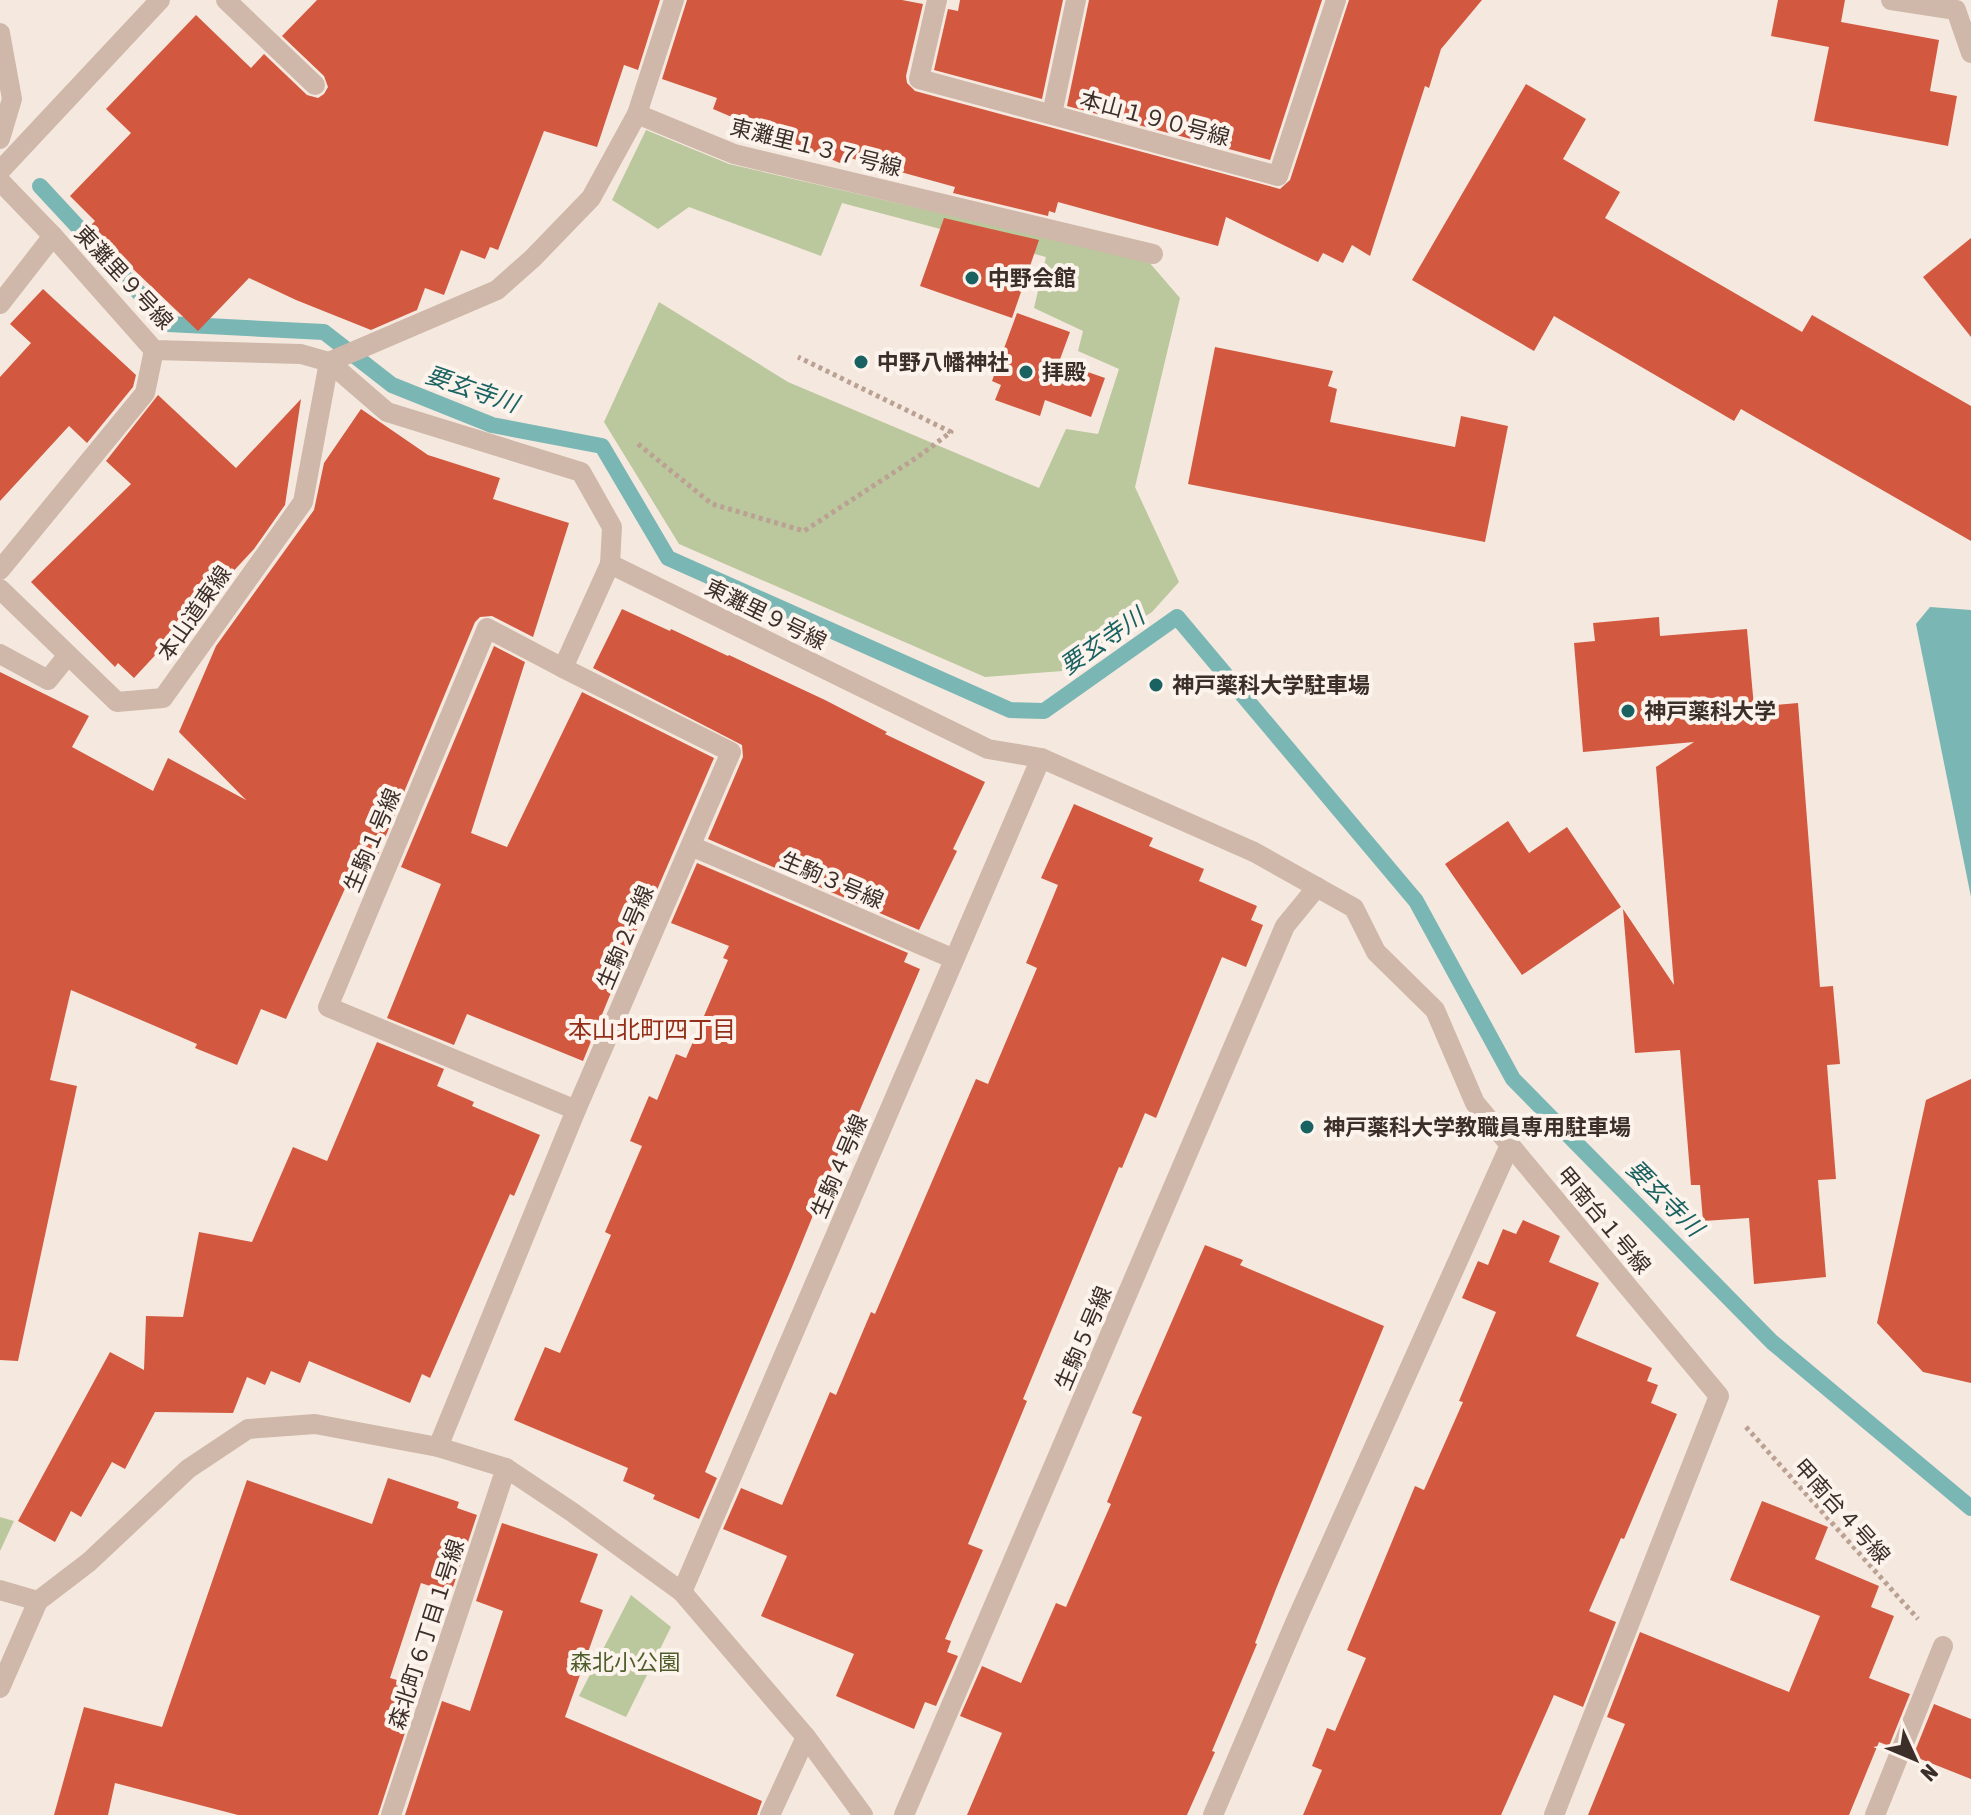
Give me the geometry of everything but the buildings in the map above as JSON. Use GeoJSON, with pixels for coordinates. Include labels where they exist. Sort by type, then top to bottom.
{"type":"FeatureCollection","features":[{"type":"Feature","properties":{"kind":"street"},"geometry":{"type":"LineString","coordinates":[[0,171],[160,0]]}},
{"type":"Feature","properties":{"kind":"street"},"geometry":{"type":"LineString","coordinates":[[226,0],[315,85]]}},
{"type":"Feature","properties":{"kind":"street"},"geometry":{"type":"LineString","coordinates":[[337,359],[497,290],[591,198],[637,114],[674,0]]}},
{"type":"Feature","properties":{"kind":"street","name":"本山１９０号線"},"geometry":{"type":"LineString","coordinates":[[937,0],[919,79],[1278,176],[1336,0]]}},
{"type":"Feature","properties":{"kind":"street"},"geometry":{"type":"LineString","coordinates":[[1052,114],[1076,0]]}},
{"type":"Feature","properties":{"kind":"street"},"geometry":{"type":"LineString","coordinates":[[1891,0],[1956,10],[1971,53]]}},
{"type":"Feature","properties":{"kind":"street"},"geometry":{"type":"LineString","coordinates":[[0,33],[12,99],[0,139]]}},
{"type":"Feature","properties":{"kind":"street","name":"東灘里１３７号線"},"geometry":{"type":"LineString","coordinates":[[637,114],[734,154],[1153,254]]}},
{"type":"Feature","properties":{"kind":"street","name":"東灘里９号線"},"geometry":{"type":"LineString","coordinates":[[0,181],[154,350],[301,354],[337,359],[387,412],[581,472],[612,527],[610,564],[988,749],[1041,758],[1254,852],[1354,908],[1376,952],[1435,1010],[1475,1103],[1510,1145]]}},
{"type":"Feature","properties":{"kind":"street"},"geometry":{"type":"LineString","coordinates":[[0,304],[53,236]]}},
{"type":"Feature","properties":{"kind":"street"},"geometry":{"type":"LineString","coordinates":[[0,570],[145,393],[154,350]]}},
{"type":"Feature","properties":{"kind":"street","name":"本山道東線"},"geometry":{"type":"LineString","coordinates":[[0,589],[117,702],[163,698],[303,502],[337,359]]}},
{"type":"Feature","properties":{"kind":"street"},"geometry":{"type":"LineString","coordinates":[[563,668],[610,564]]}},
{"type":"Feature","properties":{"kind":"street","name":"生駒１号線"},"geometry":{"type":"LineString","coordinates":[[563,668],[487,628],[328,1007],[576,1110]]}},
{"type":"Feature","properties":{"kind":"street"},"geometry":{"type":"LineString","coordinates":[[0,654],[48,680],[68,655]]}},
{"type":"Feature","properties":{"kind":"street","name":"生駒２号線"},"geometry":{"type":"LineString","coordinates":[[438,1447],[576,1110],[731,752],[563,668]]}},
{"type":"Feature","properties":{"kind":"street","name":"生駒４号線"},"geometry":{"type":"LineString","coordinates":[[682,1592],[1041,758]]}},
{"type":"Feature","properties":{"kind":"street","name":"生駒３号線"},"geometry":{"type":"LineString","coordinates":[[691,846],[954,959]]}},
{"type":"Feature","properties":{"kind":"street","name":"生駒５号線"},"geometry":{"type":"LineString","coordinates":[[904,1815],[1285,926],[1317,887]]}},
{"type":"Feature","properties":{"kind":"street"},"geometry":{"type":"LineString","coordinates":[[1213,1815],[1320,1567],[1510,1145]]}},
{"type":"Feature","properties":{"kind":"street","name":"甲南台１号線"},"geometry":{"type":"LineString","coordinates":[[1510,1145],[1719,1396]]}},
{"type":"Feature","properties":{"kind":"street"},"geometry":{"type":"LineString","coordinates":[[1554,1815],[1719,1396]]}},
{"type":"Feature","properties":{"kind":"street"},"geometry":{"type":"LineString","coordinates":[[0,1688],[38,1601],[89,1562],[188,1469],[248,1429],[315,1424],[438,1447],[506,1468],[572,1512],[682,1592],[806,1737],[863,1815]]}},
{"type":"Feature","properties":{"kind":"street","name":"森北町６丁目１号線"},"geometry":{"type":"LineString","coordinates":[[391,1815],[506,1468]]}},
{"type":"Feature","properties":{"kind":"street"},"geometry":{"type":"LineString","coordinates":[[0,1590],[38,1601]]}},
{"type":"Feature","properties":{"kind":"street"},"geometry":{"type":"LineString","coordinates":[[1875,1815],[1943,1646]]}},
{"type":"Feature","properties":{"kind":"street"},"geometry":{"type":"LineString","coordinates":[[770,1815],[806,1737]]}},
{"type":"Feature","properties":{"kind":"path"},"geometry":{"type":"LineString","coordinates":[[638,444],[712,504],[804,531],[951,432],[798,357]]}},
{"type":"Feature","properties":{"kind":"path","name":"甲南台４号線"},"geometry":{"type":"LineString","coordinates":[[1719,1396],[1943,1646]]}},
{"type":"Feature","properties":{"kind":"green space","name":"中野八幡神社"},"geometry":{"type":"Polygon","coordinates":[[[646,130],[729,164],[1148,261],[1180,298],[1135,487],[1179,582],[1152,612],[1063,671],[985,677],[679,544],[604,422],[659,302],[788,382],[1039,488],[1066,429],[1098,434],[1119,369],[1078,351],[1083,331],[1034,308],[1046,257],[842,203],[821,256],[689,207],[658,229],[612,200],[646,130]]]}},
{"type":"Feature","properties":{"kind":"green space"},"geometry":{"type":"Polygon","coordinates":[[[0,1517],[14,1521],[0,1551],[0,1517]]]}},
{"type":"Feature","properties":{"kind":"green space","name":"森北小公園"},"geometry":{"type":"Polygon","coordinates":[[[631,1595],[671,1627],[626,1717],[579,1696],[631,1595]]]}},
{"type":"Feature","properties":{"kind":"water"},"geometry":{"type":"Polygon","coordinates":[[[1930,607],[1971,610],[1971,897],[1916,624],[1930,607]]]}},
{"type":"Feature","properties":{"kind":"waterway","name":"要玄寺川"},"geometry":{"type":"LineString","coordinates":[[40,186],[168,324],[324,332],[392,385],[492,425],[602,446],[668,558],[1010,710],[1044,711],[1177,617],[1416,901],[1513,1079],[1772,1342],[1971,1508]]}},
{"type":"Feature","properties":{"kind":"place","name":"中野会館"},"geometry":{"type":"Point","coordinates":[972,278]}},
{"type":"Feature","properties":{"kind":"place","name":"中野八幡神社"},"geometry":{"type":"Point","coordinates":[861,362]}},
{"type":"Feature","properties":{"kind":"place","name":"拝殿"},"geometry":{"type":"Point","coordinates":[1026,372]}},
{"type":"Feature","properties":{"kind":"place","name":"神戸薬科大学駐車場"},"geometry":{"type":"Point","coordinates":[1156,685]}},
{"type":"Feature","properties":{"kind":"place","name":"神戸薬科大学"},"geometry":{"type":"Point","coordinates":[1628,711]}},
{"type":"Feature","properties":{"kind":"place","name":"神戸薬科大学教職員専用駐車場"},"geometry":{"type":"Point","coordinates":[1307,1127]}},
{"type":"Feature","properties":{"kind":"district","name":"本山北町四丁目"},"geometry":{"type":"Point","coordinates":[652,1029]}}]}
